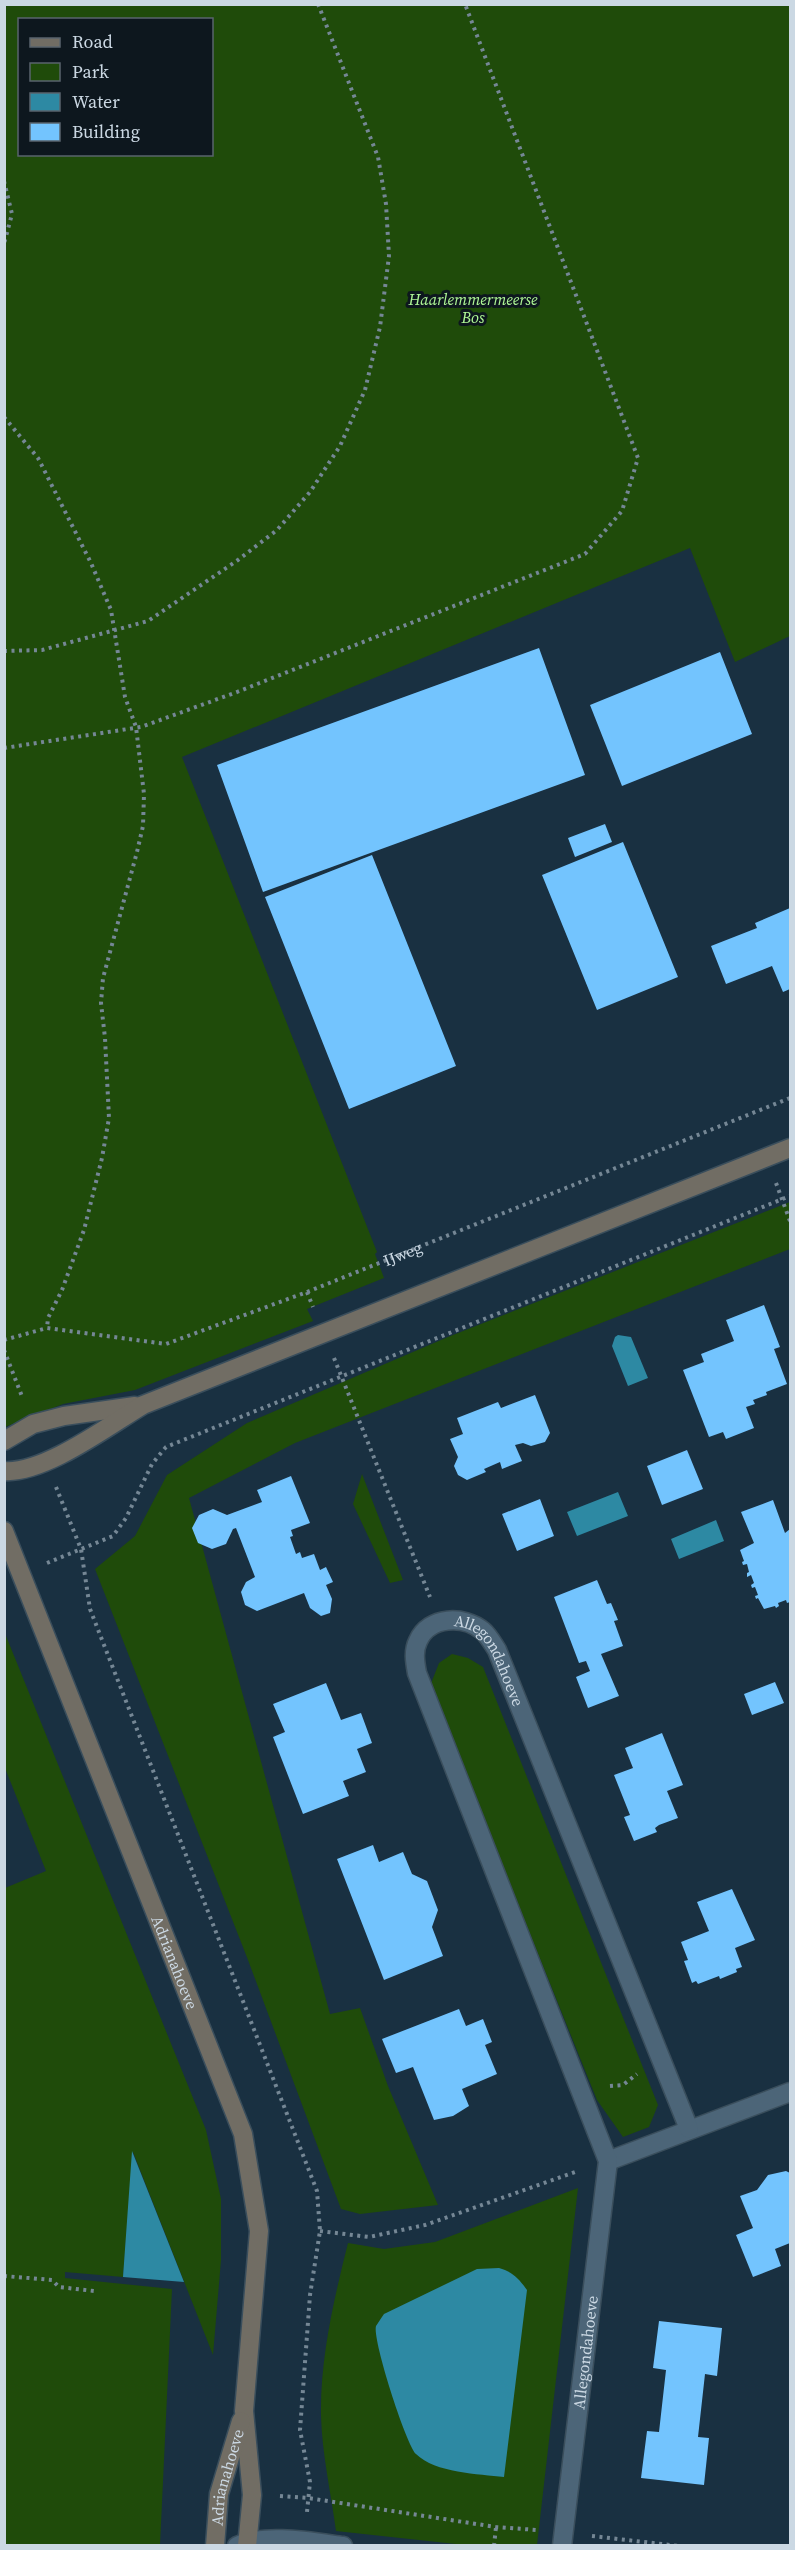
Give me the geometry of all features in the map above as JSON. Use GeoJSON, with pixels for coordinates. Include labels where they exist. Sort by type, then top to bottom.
{"type":"FeatureCollection","features":[{"type":"Feature","properties":{"kind":"street"},"geometry":{"type":"LineString","coordinates":[[4,1471],[15,1472],[46,1462],[143,1405],[790,1148]]}},
{"type":"Feature","properties":{"kind":"street"},"geometry":{"type":"LineString","coordinates":[[4,1441],[33,1424],[64,1416],[143,1405]]}},
{"type":"Feature","properties":{"kind":"street","name":"Adrianahoeve"},"geometry":{"type":"LineString","coordinates":[[4,1531],[243,2134],[259,2231],[244,2410],[252,2495],[244,2544]]}},
{"type":"Feature","properties":{"kind":"street","name":"Allegondahoeve"},"geometry":{"type":"LineString","coordinates":[[563,2539],[608,2161],[417,1673],[414,1655],[418,1640],[440,1622],[445,1620],[466,1621],[484,1631],[497,1650],[689,2129]]}},
{"type":"Feature","properties":{"kind":"street"},"geometry":{"type":"LineString","coordinates":[[608,2161],[790,2092]]}},
{"type":"Feature","properties":{"kind":"street","name":"Adrianahoeve"},"geometry":{"type":"LineString","coordinates":[[215,2546],[219,2494],[244,2410]]}},
{"type":"Feature","properties":{"kind":"street"},"geometry":{"type":"LineString","coordinates":[[244,2544],[304,2541],[343,2546]]}},
{"type":"Feature","properties":{"kind":"path"},"geometry":{"type":"LineString","coordinates":[[4,651],[42,650],[148,621],[238,560],[277,530],[310,492],[340,446],[365,390],[380,327],[389,256],[386,204],[378,157],[318,4]]}},
{"type":"Feature","properties":{"kind":"path"},"geometry":{"type":"LineString","coordinates":[[4,748],[136,727],[237,692],[585,554],[622,511],[638,458],[465,4]]}},
{"type":"Feature","properties":{"kind":"path"},"geometry":{"type":"LineString","coordinates":[[4,182],[12,214],[4,243]]}},
{"type":"Feature","properties":{"kind":"path"},"geometry":{"type":"LineString","coordinates":[[4,417],[38,458],[91,563],[111,610],[125,697],[136,727],[144,794],[143,826],[103,978],[101,1003],[109,1118],[102,1158],[84,1230],[62,1290],[48,1318],[47,1328]]}},
{"type":"Feature","properties":{"kind":"path","name":"IJweg"},"geometry":{"type":"LineString","coordinates":[[4,1340],[47,1328],[166,1344],[307,1292],[790,1098]]}},
{"type":"Feature","properties":{"kind":"path"},"geometry":{"type":"LineString","coordinates":[[767,1157],[790,1221]]}},
{"type":"Feature","properties":{"kind":"path"},"geometry":{"type":"LineString","coordinates":[[22,1574],[113,1536],[126,1518],[152,1464],[166,1447],[790,1196]]}},
{"type":"Feature","properties":{"kind":"path"},"geometry":{"type":"LineString","coordinates":[[307,1292],[440,1622]]}},
{"type":"Feature","properties":{"kind":"path"},"geometry":{"type":"LineString","coordinates":[[577,2083],[603,2087],[623,2085],[638,2073],[656,2046]]}},
{"type":"Feature","properties":{"kind":"path"},"geometry":{"type":"LineString","coordinates":[[320,2231],[369,2237],[425,2225],[608,2161]]}},
{"type":"Feature","properties":{"kind":"path"},"geometry":{"type":"LineString","coordinates":[[4,2276],[52,2280],[60,2287],[94,2291]]}},
{"type":"Feature","properties":{"kind":"path"},"geometry":{"type":"LineString","coordinates":[[252,2495],[308,2498],[563,2539],[679,2546]]}},
{"type":"Feature","properties":{"kind":"path"},"geometry":{"type":"LineString","coordinates":[[494,2546],[496,2527]]}},
{"type":"Feature","properties":{"kind":"green space","name":"Haarlemmermeerse Bos"},"geometry":{"type":"Polygon","coordinates":[[[5,5],[790,5],[790,636],[735,662],[690,548],[182,757],[377,1252],[375,1254],[384,1278],[307,1309],[313,1321],[135,1390],[63,1404],[5,1427],[5,5]]]}},
{"type":"Feature","properties":{"kind":"green space"},"geometry":{"type":"Polygon","coordinates":[[[790,1202],[790,1249],[295,1443],[189,1498],[330,2014],[360,2008],[388,2086],[438,2205],[360,2214],[341,2209],[248,1960],[95,1569],[135,1536],[167,1475],[247,1423],[448,1337],[790,1202]]]}},
{"type":"Feature","properties":{"kind":"green space"},"geometry":{"type":"Polygon","coordinates":[[[362,1474],[403,1580],[390,1583],[353,1504],[362,1474]]]}},
{"type":"Feature","properties":{"kind":"green space"},"geometry":{"type":"Polygon","coordinates":[[[4,1631],[206,2130],[221,2199],[221,2260],[213,2355],[133,2152],[123,2277],[65,2272],[65,2278],[172,2289],[160,2545],[5,2545],[5,1888],[46,1871],[5,1768],[4,1631]]]}},
{"type":"Feature","properties":{"kind":"green space"},"geometry":{"type":"Polygon","coordinates":[[[452,1654],[468,1658],[483,1667],[658,2105],[649,2127],[623,2137],[597,2100],[430,1686],[439,1663],[452,1654]]]}},
{"type":"Feature","properties":{"kind":"green space"},"geometry":{"type":"Polygon","coordinates":[[[578,2188],[537,2545],[465,2545],[336,2531],[323,2445],[321,2394],[329,2329],[348,2243],[384,2249],[435,2242],[578,2188]]]}},
{"type":"Feature","properties":{"kind":"water"},"geometry":{"type":"Polygon","coordinates":[[[618,1335],[631,1337],[648,1378],[628,1386],[612,1346],[618,1335]]]}},
{"type":"Feature","properties":{"kind":"water"},"geometry":{"type":"Polygon","coordinates":[[[618,1492],[628,1516],[577,1536],[567,1512],[618,1492]]]}},
{"type":"Feature","properties":{"kind":"water"},"geometry":{"type":"Polygon","coordinates":[[[716,1520],[724,1541],[679,1559],[671,1539],[716,1520]]]}},
{"type":"Feature","properties":{"kind":"water"},"geometry":{"type":"Polygon","coordinates":[[[132,2151],[184,2282],[123,2277],[132,2151]]]}},
{"type":"Feature","properties":{"kind":"water"},"geometry":{"type":"Polygon","coordinates":[[[499,2268],[515,2276],[527,2290],[504,2477],[446,2469],[416,2454],[398,2413],[384,2370],[376,2335],[376,2326],[384,2314],[477,2269],[499,2268]]]}},
{"type":"Feature","properties":{"kind":"building"},"geometry":{"type":"Polygon","coordinates":[[[539,648],[585,775],[263,892],[217,765],[539,648]]]}},
{"type":"Feature","properties":{"kind":"building"},"geometry":{"type":"Polygon","coordinates":[[[720,652],[752,734],[622,786],[590,705],[720,652]]]}},
{"type":"Feature","properties":{"kind":"building"},"geometry":{"type":"Polygon","coordinates":[[[605,824],[612,842],[575,857],[568,838],[605,824]]]}},
{"type":"Feature","properties":{"kind":"building"},"geometry":{"type":"Polygon","coordinates":[[[623,842],[678,977],[597,1010],[542,875],[623,842]]]}},
{"type":"Feature","properties":{"kind":"building"},"geometry":{"type":"Polygon","coordinates":[[[372,855],[456,1066],[349,1109],[265,897],[372,855]]]}},
{"type":"Feature","properties":{"kind":"building"},"geometry":{"type":"Polygon","coordinates":[[[790,908],[790,989],[783,992],[772,966],[726,984],[711,946],[757,928],[755,923],[790,908]]]}},
{"type":"Feature","properties":{"kind":"building"},"geometry":{"type":"Polygon","coordinates":[[[764,1305],[780,1347],[774,1349],[787,1384],[766,1392],[767,1395],[753,1400],[755,1404],[746,1407],[754,1428],[726,1439],[723,1432],[709,1437],[683,1370],[704,1362],[701,1354],[734,1341],[726,1320],[764,1305]]]}},
{"type":"Feature","properties":{"kind":"building"},"geometry":{"type":"Polygon","coordinates":[[[535,1395],[550,1433],[545,1442],[531,1446],[523,1443],[515,1445],[522,1461],[502,1469],[500,1462],[484,1469],[486,1472],[467,1480],[458,1475],[454,1466],[458,1457],[450,1439],[463,1434],[457,1418],[498,1402],[501,1408],[535,1395]]]}},
{"type":"Feature","properties":{"kind":"building"},"geometry":{"type":"Polygon","coordinates":[[[687,1450],[703,1489],[662,1505],[647,1466],[687,1450]]]}},
{"type":"Feature","properties":{"kind":"building"},"geometry":{"type":"Polygon","coordinates":[[[291,1476],[310,1523],[291,1530],[293,1536],[290,1537],[296,1554],[300,1552],[302,1558],[314,1554],[320,1570],[326,1567],[333,1582],[326,1585],[332,1599],[330,1613],[321,1616],[310,1608],[304,1593],[257,1611],[245,1605],[241,1592],[246,1582],[255,1577],[236,1528],[233,1529],[226,1544],[212,1549],[198,1543],[192,1528],[199,1515],[213,1509],[227,1515],[262,1502],[257,1490],[291,1476]]]}},
{"type":"Feature","properties":{"kind":"building"},"geometry":{"type":"Polygon","coordinates":[[[540,1499],[554,1536],[517,1551],[502,1514],[540,1499]]]}},
{"type":"Feature","properties":{"kind":"building"},"geometry":{"type":"Polygon","coordinates":[[[773,1500],[785,1533],[790,1529],[790,1602],[787,1603],[786,1600],[778,1603],[779,1606],[776,1608],[775,1606],[764,1609],[758,1598],[756,1599],[755,1596],[758,1595],[755,1587],[752,1588],[751,1585],[754,1583],[751,1575],[747,1577],[749,1572],[747,1564],[743,1565],[742,1562],[744,1561],[740,1550],[754,1543],[741,1512],[773,1500]]]}},
{"type":"Feature","properties":{"kind":"building"},"geometry":{"type":"Polygon","coordinates":[[[597,1580],[607,1604],[611,1603],[618,1620],[614,1621],[623,1646],[601,1654],[619,1696],[588,1708],[576,1677],[590,1671],[586,1661],[579,1663],[554,1597],[597,1580]]]}},
{"type":"Feature","properties":{"kind":"building"},"geometry":{"type":"Polygon","coordinates":[[[775,1682],[784,1703],[752,1715],[744,1694],[775,1682]]]}},
{"type":"Feature","properties":{"kind":"building"},"geometry":{"type":"Polygon","coordinates":[[[326,1683],[341,1720],[361,1713],[372,1743],[357,1749],[366,1772],[343,1781],[349,1796],[303,1814],[273,1737],[285,1732],[273,1704],[326,1683]]]}},
{"type":"Feature","properties":{"kind":"building"},"geometry":{"type":"Polygon","coordinates":[[[662,1733],[683,1785],[667,1791],[678,1818],[659,1825],[655,1828],[657,1832],[634,1841],[624,1817],[630,1815],[614,1775],[633,1768],[625,1748],[662,1733]]]}},
{"type":"Feature","properties":{"kind":"building"},"geometry":{"type":"Polygon","coordinates":[[[373,1845],[379,1862],[403,1852],[412,1874],[427,1881],[438,1910],[432,1927],[443,1956],[384,1980],[337,1859],[373,1845]]]}},
{"type":"Feature","properties":{"kind":"building"},"geometry":{"type":"Polygon","coordinates":[[[732,1889],[755,1940],[735,1948],[742,1967],[736,1969],[737,1972],[720,1979],[719,1976],[698,1984],[696,1981],[692,1983],[684,1961],[688,1960],[681,1942],[709,1931],[697,1902],[732,1889]]]}},
{"type":"Feature","properties":{"kind":"building"},"geometry":{"type":"Polygon","coordinates":[[[459,2009],[466,2026],[483,2019],[492,2042],[485,2045],[497,2074],[462,2089],[469,2106],[453,2116],[434,2120],[413,2067],[396,2073],[382,2039],[459,2009]]]}},
{"type":"Feature","properties":{"kind":"building"},"geometry":{"type":"Polygon","coordinates":[[[786,2171],[790,2173],[790,2243],[775,2249],[781,2266],[753,2277],[736,2235],[753,2228],[740,2196],[757,2190],[768,2175],[786,2171]]]}},
{"type":"Feature","properties":{"kind":"building"},"geometry":{"type":"Polygon","coordinates":[[[659,2321],[722,2328],[717,2376],[705,2374],[698,2437],[709,2438],[704,2485],[641,2478],[647,2431],[659,2432],[666,2370],[653,2368],[659,2321]]]}}]}
